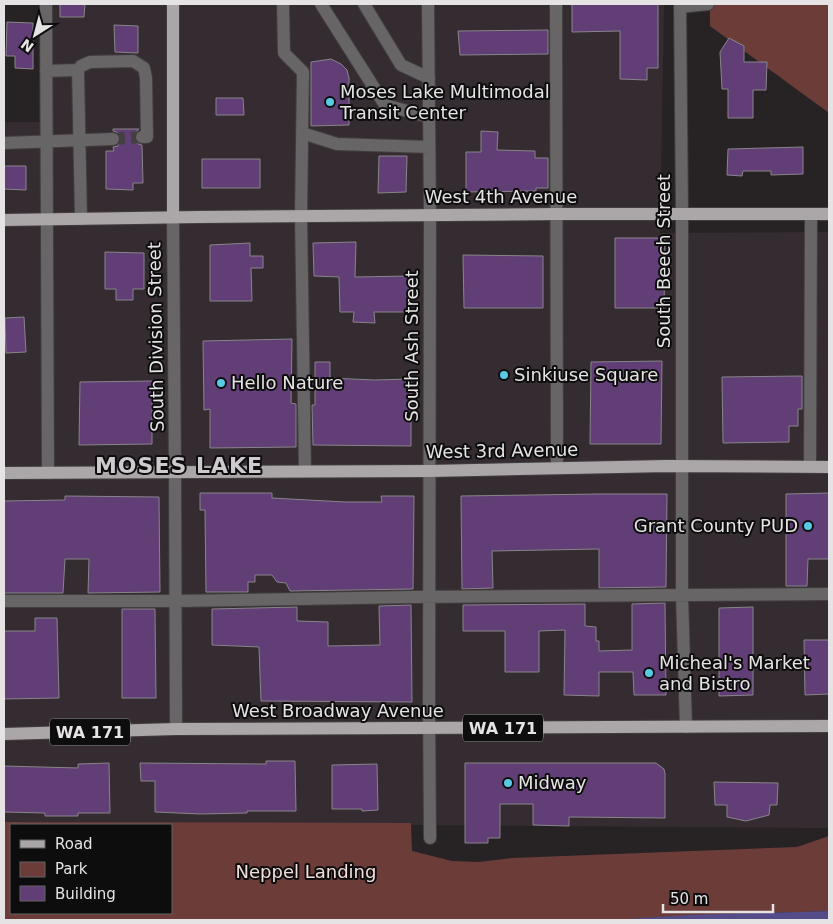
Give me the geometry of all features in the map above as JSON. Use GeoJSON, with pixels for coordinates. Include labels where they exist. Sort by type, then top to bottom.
{"type":"FeatureCollection","features":[{"type":"Feature","properties":{"kind":"main road","name":"South Division Street"},"geometry":{"type":"LineString","coordinates":[[172,217],[173,4]]}},
{"type":"Feature","properties":{"kind":"main road","name":"West 4th Avenue"},"geometry":{"type":"LineString","coordinates":[[4,220],[557,214],[829,214]]}},
{"type":"Feature","properties":{"kind":"main road","name":"West 3rd Avenue"},"geometry":{"type":"LineString","coordinates":[[4,473],[430,471],[682,466],[829,467]]}},
{"type":"Feature","properties":{"kind":"main road","name":"West Broadway Avenue"},"geometry":{"type":"LineString","coordinates":[[176,729],[829,726]]}},
{"type":"Feature","properties":{"kind":"main road","name":"WA 171"},"geometry":{"type":"LineString","coordinates":[[4,734],[176,729]]}},
{"type":"Feature","properties":{"kind":"street"},"geometry":{"type":"LineString","coordinates":[[46,4],[48,473]]}},
{"type":"Feature","properties":{"kind":"street"},"geometry":{"type":"LineString","coordinates":[[283,4],[284,53],[303,72],[300,216],[305,471]]}},
{"type":"Feature","properties":{"kind":"street"},"geometry":{"type":"LineString","coordinates":[[321,4],[385,105],[429,117]]}},
{"type":"Feature","properties":{"kind":"street"},"geometry":{"type":"LineString","coordinates":[[364,4],[401,65],[429,78]]}},
{"type":"Feature","properties":{"kind":"street","name":"South Ash Street"},"geometry":{"type":"LineString","coordinates":[[428,4],[430,838]]}},
{"type":"Feature","properties":{"kind":"street"},"geometry":{"type":"LineString","coordinates":[[556,4],[557,468]]}},
{"type":"Feature","properties":{"kind":"street"},"geometry":{"type":"LineString","coordinates":[[680,5],[708,4]]}},
{"type":"Feature","properties":{"kind":"street","name":"South Beech Street"},"geometry":{"type":"LineString","coordinates":[[680,5],[682,596],[686,727]]}},
{"type":"Feature","properties":{"kind":"street"},"geometry":{"type":"LineString","coordinates":[[81,219],[78,70],[81,66],[90,62],[133,62],[144,68],[146,78],[147,137],[142,137]]}},
{"type":"Feature","properties":{"kind":"street"},"geometry":{"type":"LineString","coordinates":[[46,71],[78,70]]}},
{"type":"Feature","properties":{"kind":"street"},"geometry":{"type":"LineString","coordinates":[[302,133],[336,144],[429,147]]}},
{"type":"Feature","properties":{"kind":"street"},"geometry":{"type":"LineString","coordinates":[[4,143],[113,139]]}},
{"type":"Feature","properties":{"kind":"street"},"geometry":{"type":"LineString","coordinates":[[810,466],[811,214]]}},
{"type":"Feature","properties":{"kind":"street","name":"South Division Street"},"geometry":{"type":"LineString","coordinates":[[172,217],[176,472],[176,729]]}},
{"type":"Feature","properties":{"kind":"street"},"geometry":{"type":"LineString","coordinates":[[4,600],[176,601],[829,594]]}},
{"type":"Feature","properties":{"kind":"shaded area"},"geometry":{"type":"Polygon","coordinates":[[[45,4],[664,4],[660,233],[829,232],[829,828],[4,822],[4,122],[43,122],[45,4]]]}},
{"type":"Feature","properties":{"kind":"shaded area"},"geometry":{"type":"Polygon","coordinates":[[[829,911],[829,920],[610,920],[690,915],[829,911]]]}},
{"type":"Feature","properties":{"kind":"green space"},"geometry":{"type":"Polygon","coordinates":[[[710,4],[829,4],[829,113],[710,26],[710,4]]]}},
{"type":"Feature","properties":{"kind":"green space","name":"Neppel Landing"},"geometry":{"type":"Polygon","coordinates":[[[4,822],[411,823],[412,851],[452,861],[479,862],[512,858],[797,847],[829,836],[829,911],[610,920],[4,920],[4,822]]]}},
{"type":"Feature","properties":{"kind":"building"},"geometry":{"type":"Polygon","coordinates":[[[60,4],[85,4],[84,17],[60,17],[60,4]]]}},
{"type":"Feature","properties":{"kind":"building"},"geometry":{"type":"Polygon","coordinates":[[[572,4],[658,4],[658,68],[647,68],[647,80],[620,79],[620,31],[572,32],[572,4]]]}},
{"type":"Feature","properties":{"kind":"building"},"geometry":{"type":"Polygon","coordinates":[[[7,22],[33,23],[33,69],[15,68],[15,56],[6,56],[7,22]]]}},
{"type":"Feature","properties":{"kind":"building"},"geometry":{"type":"Polygon","coordinates":[[[114,25],[138,26],[138,53],[115,52],[114,25]]]}},
{"type":"Feature","properties":{"kind":"building"},"geometry":{"type":"Polygon","coordinates":[[[548,30],[548,54],[460,55],[458,31],[548,30]]]}},
{"type":"Feature","properties":{"kind":"building"},"geometry":{"type":"Polygon","coordinates":[[[729,38],[744,46],[744,62],[767,62],[766,90],[753,90],[753,118],[728,118],[728,89],[722,89],[720,52],[729,38]]]}},
{"type":"Feature","properties":{"kind":"building","name":"Moses Lake Multimodal Transit Center"},"geometry":{"type":"Polygon","coordinates":[[[331,59],[341,64],[347,70],[349,78],[349,125],[311,126],[311,62],[331,59]]]}},
{"type":"Feature","properties":{"kind":"building"},"geometry":{"type":"Polygon","coordinates":[[[216,98],[243,98],[244,115],[216,115],[216,98]]]}},
{"type":"Feature","properties":{"kind":"building"},"geometry":{"type":"Polygon","coordinates":[[[113,129],[139,129],[134,137],[138,144],[142,145],[143,183],[133,183],[133,190],[106,189],[106,151],[114,151],[113,147],[118,146],[121,139],[120,134],[113,131],[113,129]]]}},
{"type":"Feature","properties":{"kind":"building"},"geometry":{"type":"Polygon","coordinates":[[[481,131],[498,132],[497,150],[535,151],[535,158],[548,158],[548,188],[536,188],[536,191],[466,192],[466,152],[481,152],[481,131]]]}},
{"type":"Feature","properties":{"kind":"building"},"geometry":{"type":"Polygon","coordinates":[[[803,147],[803,174],[771,175],[771,171],[743,171],[742,176],[727,175],[728,149],[803,147]]]}},
{"type":"Feature","properties":{"kind":"building"},"geometry":{"type":"Polygon","coordinates":[[[379,156],[407,156],[406,192],[378,193],[379,156]]]}},
{"type":"Feature","properties":{"kind":"building"},"geometry":{"type":"Polygon","coordinates":[[[202,159],[260,159],[260,188],[202,188],[202,159]]]}},
{"type":"Feature","properties":{"kind":"building"},"geometry":{"type":"Polygon","coordinates":[[[4,166],[26,166],[26,190],[4,189],[4,166]]]}},
{"type":"Feature","properties":{"kind":"building"},"geometry":{"type":"Polygon","coordinates":[[[615,238],[665,238],[664,308],[615,308],[615,238]]]}},
{"type":"Feature","properties":{"kind":"building"},"geometry":{"type":"Polygon","coordinates":[[[356,242],[355,277],[409,276],[408,312],[374,312],[375,323],[353,322],[354,312],[340,312],[339,277],[314,276],[313,243],[356,242]]]}},
{"type":"Feature","properties":{"kind":"building"},"geometry":{"type":"Polygon","coordinates":[[[250,243],[250,256],[263,256],[263,268],[251,268],[252,301],[210,301],[210,245],[250,243]]]}},
{"type":"Feature","properties":{"kind":"building"},"geometry":{"type":"Polygon","coordinates":[[[105,252],[144,253],[144,289],[133,289],[133,300],[116,300],[116,289],[105,289],[105,252]]]}},
{"type":"Feature","properties":{"kind":"building"},"geometry":{"type":"Polygon","coordinates":[[[463,255],[543,256],[543,308],[464,308],[463,255]]]}},
{"type":"Feature","properties":{"kind":"building"},"geometry":{"type":"Polygon","coordinates":[[[24,317],[26,352],[6,353],[5,318],[24,317]]]}},
{"type":"Feature","properties":{"kind":"building"},"geometry":{"type":"Polygon","coordinates":[[[292,339],[291,403],[296,404],[296,447],[210,448],[210,409],[204,410],[203,341],[292,339]]]}},
{"type":"Feature","properties":{"kind":"building"},"geometry":{"type":"Polygon","coordinates":[[[662,361],[661,444],[590,444],[591,362],[662,361]]]}},
{"type":"Feature","properties":{"kind":"building"},"geometry":{"type":"Polygon","coordinates":[[[315,362],[330,362],[330,378],[411,379],[411,446],[313,445],[312,405],[315,405],[315,362]]]}},
{"type":"Feature","properties":{"kind":"building"},"geometry":{"type":"Polygon","coordinates":[[[802,376],[802,409],[798,409],[798,426],[789,426],[789,442],[723,443],[722,377],[802,376]]]}},
{"type":"Feature","properties":{"kind":"building"},"geometry":{"type":"Polygon","coordinates":[[[152,381],[152,444],[79,445],[80,382],[152,381]]]}},
{"type":"Feature","properties":{"kind":"building"},"geometry":{"type":"Polygon","coordinates":[[[200,493],[272,493],[272,498],[345,502],[382,502],[381,496],[414,496],[413,589],[290,591],[286,583],[277,582],[272,575],[255,575],[255,582],[248,582],[248,592],[206,592],[205,510],[200,510],[200,493]]]}},
{"type":"Feature","properties":{"kind":"building","name":"Grant County PUD"},"geometry":{"type":"Polygon","coordinates":[[[829,493],[829,559],[808,559],[807,586],[786,586],[786,494],[829,493]]]}},
{"type":"Feature","properties":{"kind":"building"},"geometry":{"type":"Polygon","coordinates":[[[667,494],[666,587],[599,588],[599,549],[492,551],[493,588],[462,589],[461,496],[667,494]]]}},
{"type":"Feature","properties":{"kind":"building"},"geometry":{"type":"Polygon","coordinates":[[[65,496],[159,497],[160,592],[88,593],[89,559],[65,559],[63,593],[4,593],[4,501],[65,500],[65,496]]]}},
{"type":"Feature","properties":{"kind":"building"},"geometry":{"type":"Polygon","coordinates":[[[665,603],[666,695],[634,695],[633,672],[599,672],[599,696],[564,695],[565,630],[539,631],[539,672],[505,672],[505,631],[463,631],[463,605],[585,604],[585,626],[596,627],[596,641],[599,641],[599,651],[632,650],[632,604],[665,603]]]}},
{"type":"Feature","properties":{"kind":"building"},"geometry":{"type":"Polygon","coordinates":[[[411,605],[412,702],[261,701],[259,647],[212,645],[212,609],[297,607],[297,621],[328,622],[328,646],[380,645],[379,606],[411,605]]]}},
{"type":"Feature","properties":{"kind":"building"},"geometry":{"type":"Polygon","coordinates":[[[753,607],[753,695],[719,696],[719,608],[753,607]]]}},
{"type":"Feature","properties":{"kind":"building"},"geometry":{"type":"Polygon","coordinates":[[[122,609],[155,609],[156,698],[122,698],[122,609]]]}},
{"type":"Feature","properties":{"kind":"building"},"geometry":{"type":"Polygon","coordinates":[[[35,618],[57,618],[59,698],[4,699],[4,631],[35,631],[35,618]]]}},
{"type":"Feature","properties":{"kind":"building"},"geometry":{"type":"Polygon","coordinates":[[[804,640],[829,640],[829,694],[805,695],[804,640]]]}},
{"type":"Feature","properties":{"kind":"building"},"geometry":{"type":"Polygon","coordinates":[[[266,761],[295,761],[296,811],[247,811],[247,813],[201,814],[155,812],[155,781],[141,781],[140,763],[266,764],[266,761]]]}},
{"type":"Feature","properties":{"kind":"building"},"geometry":{"type":"Polygon","coordinates":[[[109,763],[110,813],[78,813],[78,816],[45,816],[45,813],[4,812],[4,766],[78,768],[78,764],[109,763]]]}},
{"type":"Feature","properties":{"kind":"building"},"geometry":{"type":"Polygon","coordinates":[[[465,763],[656,763],[664,769],[665,774],[665,818],[569,817],[569,826],[533,825],[533,804],[500,804],[500,838],[488,838],[488,843],[465,843],[465,763]]]}},
{"type":"Feature","properties":{"kind":"building"},"geometry":{"type":"Polygon","coordinates":[[[377,764],[378,810],[332,809],[332,765],[377,764]]]}},
{"type":"Feature","properties":{"kind":"building"},"geometry":{"type":"Polygon","coordinates":[[[714,782],[778,783],[777,805],[770,805],[769,815],[746,821],[727,817],[727,805],[715,805],[714,782]]]}},
{"type":"Feature","properties":{"kind":"tunnel"},"geometry":{"type":"LineString","coordinates":[[113,139],[142,137]]}},
{"type":"Feature","properties":{"kind":"place","name":"Moses Lake Multimodal Transit Center"},"geometry":{"type":"Point","coordinates":[330,102]}},
{"type":"Feature","properties":{"kind":"place","name":"Sinkiuse Square"},"geometry":{"type":"Point","coordinates":[504,375]}},
{"type":"Feature","properties":{"kind":"place","name":"Hello Nature"},"geometry":{"type":"Point","coordinates":[221,383]}},
{"type":"Feature","properties":{"kind":"place","name":"Grant County PUD"},"geometry":{"type":"Point","coordinates":[808,526]}},
{"type":"Feature","properties":{"kind":"place","name":"Micheal's Market and Bistro"},"geometry":{"type":"Point","coordinates":[649,673]}},
{"type":"Feature","properties":{"kind":"place","name":"Midway"},"geometry":{"type":"Point","coordinates":[508,783]}},
{"type":"Feature","properties":{"kind":"district","name":"MOSES LAKE"},"geometry":{"type":"Point","coordinates":[179,465]}}]}
